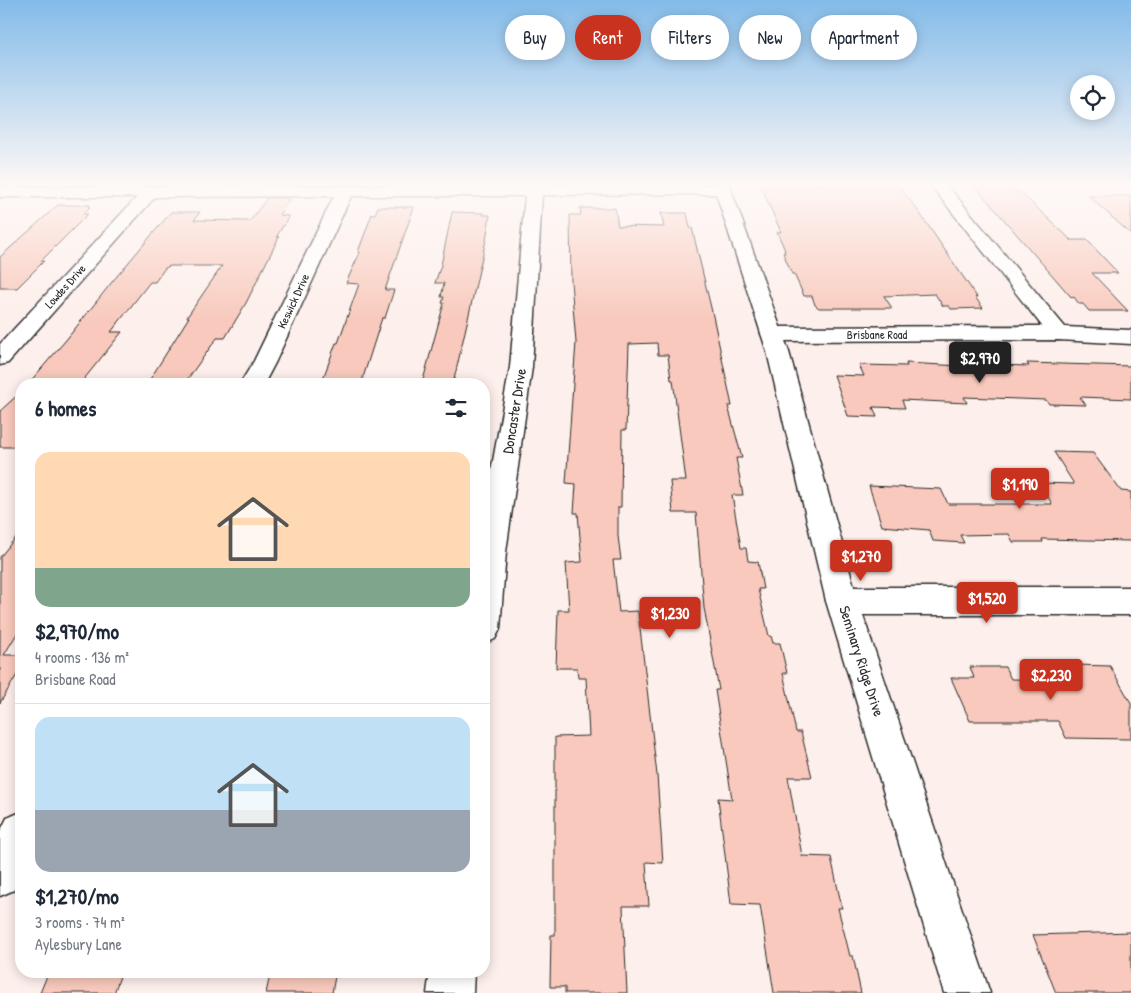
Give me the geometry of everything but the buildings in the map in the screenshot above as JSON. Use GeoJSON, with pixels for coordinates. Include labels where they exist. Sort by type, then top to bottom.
{"type":"FeatureCollection","features":[{"type":"Feature","properties":{"kind":"street","name":"Lowdes Drive"},"geometry":{"type":"LineString","coordinates":[[0,358],[115,230]]}},
{"type":"Feature","properties":{"kind":"street","name":"Keswick Drive"},"geometry":{"type":"LineString","coordinates":[[255,378],[326,230]]}},
{"type":"Feature","properties":{"kind":"street","name":"Doncaster Drive"},"geometry":{"type":"LineString","coordinates":[[490,563],[521,367],[531,230]]}},
{"type":"Feature","properties":{"kind":"street","name":"Seminary Ridge Drive"},"geometry":{"type":"LineString","coordinates":[[737,230],[772,334],[842,601],[967,993]]}},
{"type":"Feature","properties":{"kind":"street"},"geometry":{"type":"LineString","coordinates":[[976,230],[1059,333]]}},
{"type":"Feature","properties":{"kind":"street","name":"Brisbane Road"},"geometry":{"type":"LineString","coordinates":[[772,334],[1059,333],[1131,337]]}},
{"type":"Feature","properties":{"kind":"street"},"geometry":{"type":"LineString","coordinates":[[842,601],[1131,601]]}},
{"type":"Feature","properties":{"kind":"street"},"geometry":{"type":"LineString","coordinates":[[0,876],[15,845]]}},
{"type":"Feature","properties":{"kind":"street"},"geometry":{"type":"LineString","coordinates":[[450,993],[451,978]]}}]}
